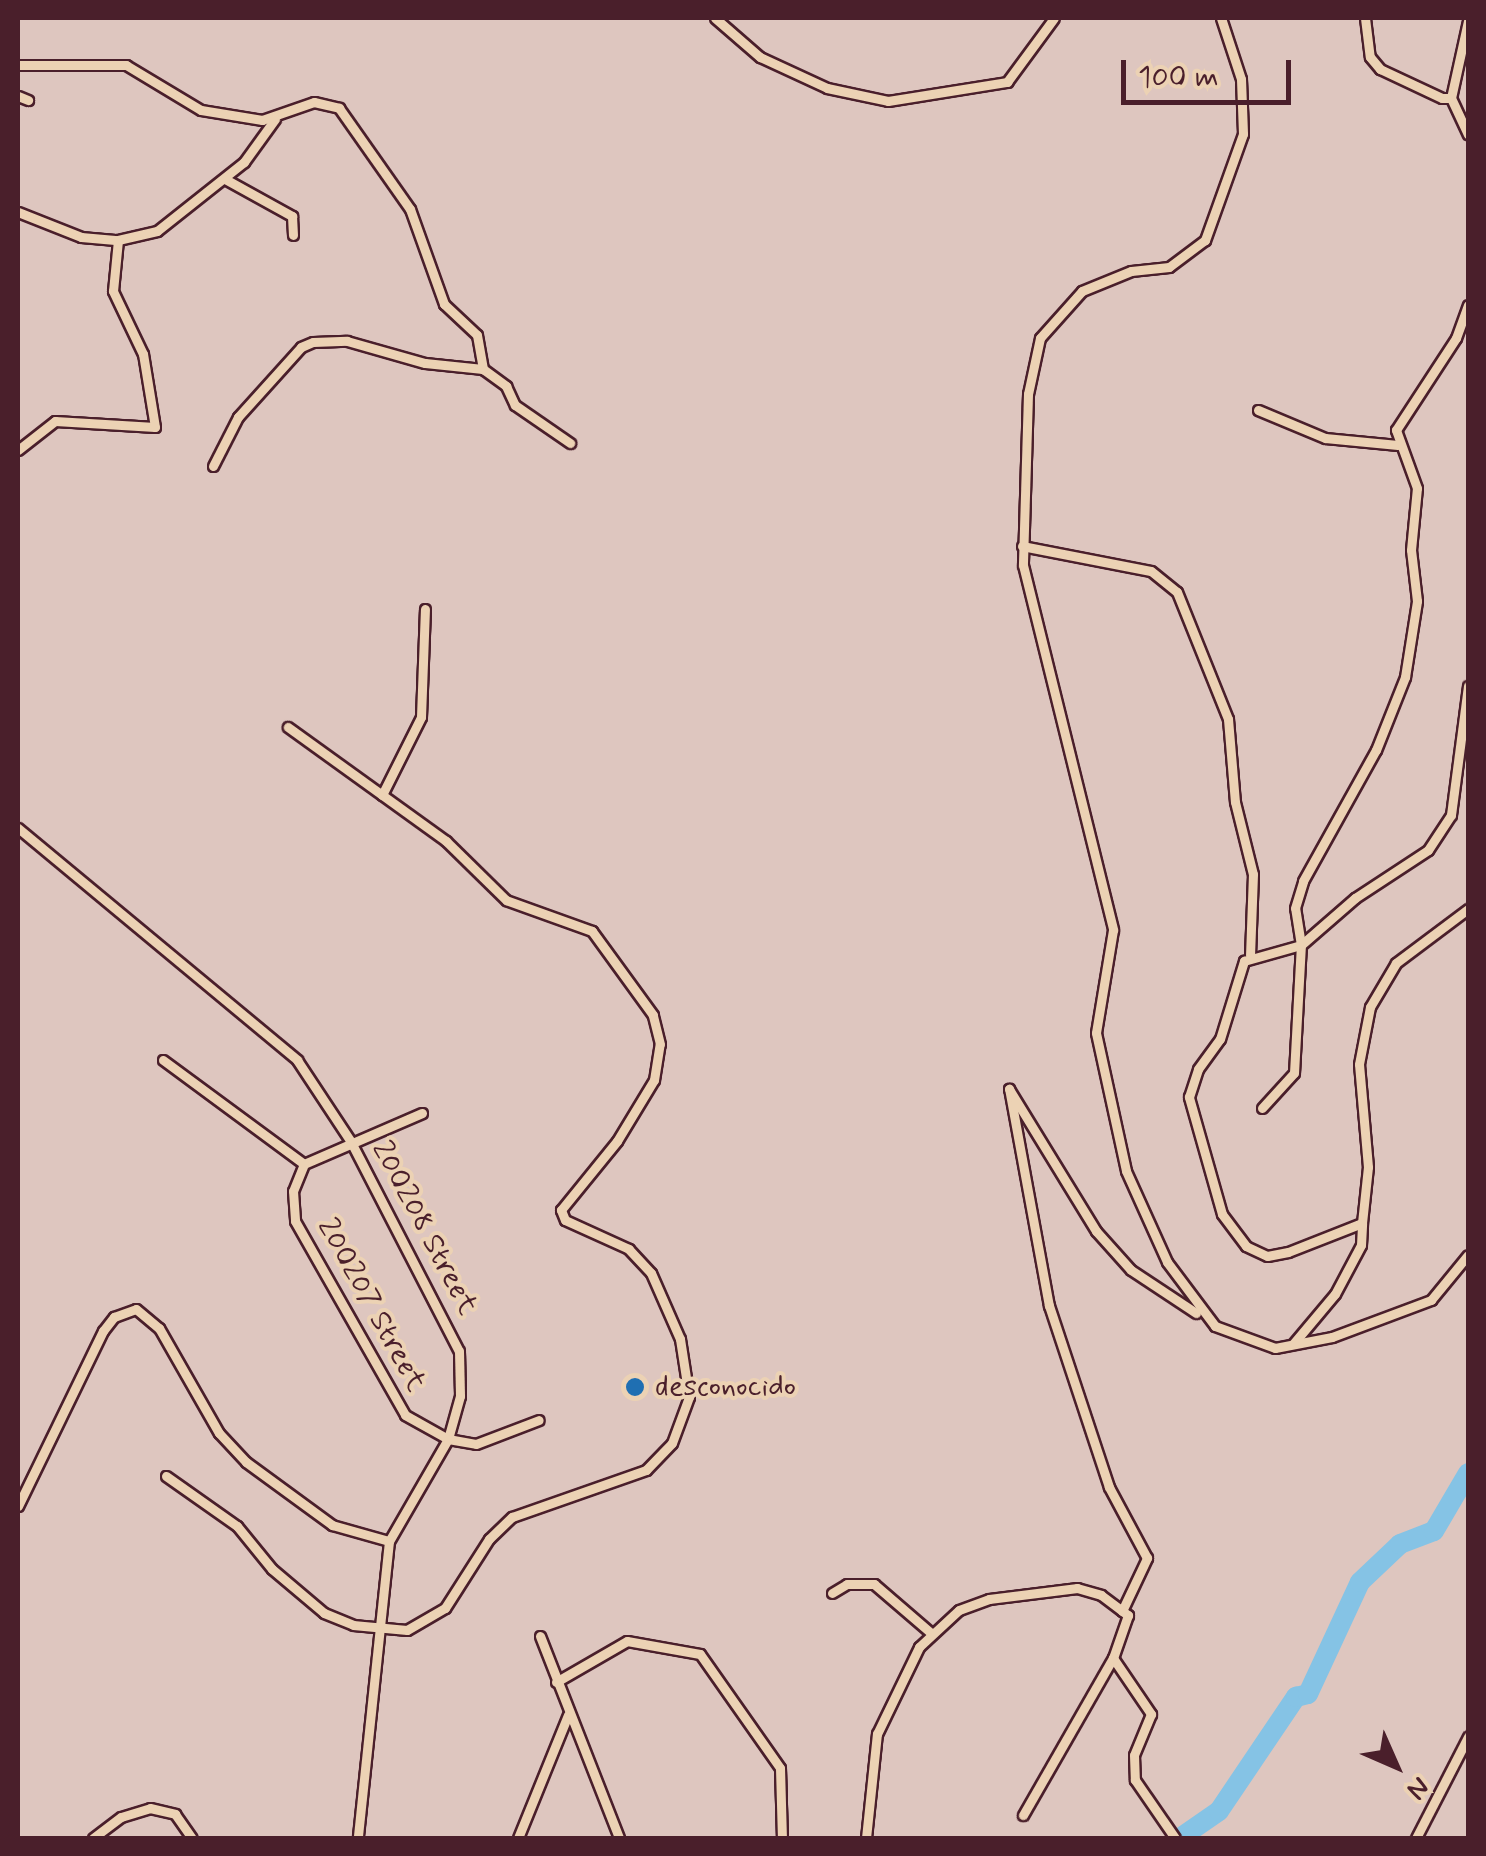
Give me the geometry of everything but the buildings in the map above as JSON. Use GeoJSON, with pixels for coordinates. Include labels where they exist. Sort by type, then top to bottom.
{"type":"FeatureCollection","features":[{"type":"Feature","properties":{"kind":"street"},"geometry":{"type":"LineString","coordinates":[[715,18],[760,57],[827,88],[888,101],[1006,82],[1054,18]]}},
{"type":"Feature","properties":{"kind":"street"},"geometry":{"type":"LineString","coordinates":[[1203,1317],[1167,1262],[1120,1153],[1096,1033],[1113,930],[1084,832],[1022,546],[1028,394],[1040,338],[1082,291],[1131,270],[1169,267],[1196,249],[1210,230],[1242,134],[1241,79],[1221,18]]}},
{"type":"Feature","properties":{"kind":"street"},"geometry":{"type":"LineString","coordinates":[[1365,18],[1370,57],[1380,69],[1414,90],[1451,98]]}},
{"type":"Feature","properties":{"kind":"street"},"geometry":{"type":"LineString","coordinates":[[1468,21],[1451,98],[1468,134]]}},
{"type":"Feature","properties":{"kind":"street"},"geometry":{"type":"LineString","coordinates":[[18,65],[126,65],[202,110],[275,119]]}},
{"type":"Feature","properties":{"kind":"street"},"geometry":{"type":"LineString","coordinates":[[18,212],[82,237],[118,240],[157,231],[225,179],[275,119],[314,102],[332,104],[348,117],[417,223],[441,297],[477,335],[482,369]]}},
{"type":"Feature","properties":{"kind":"street"},"geometry":{"type":"LineString","coordinates":[[225,179],[292,216],[293,235]]}},
{"type":"Feature","properties":{"kind":"street"},"geometry":{"type":"LineString","coordinates":[[18,450],[46,425],[67,419],[145,431],[158,422],[154,393],[135,330],[113,290],[118,240]]}},
{"type":"Feature","properties":{"kind":"street"},"geometry":{"type":"LineString","coordinates":[[1262,1108],[1294,1073],[1301,945],[1295,908],[1303,881],[1376,750],[1413,642],[1418,488],[1398,445],[1400,422],[1456,338],[1468,306]]}},
{"type":"Feature","properties":{"kind":"street"},"geometry":{"type":"LineString","coordinates":[[213,466],[238,417],[301,347],[313,342],[348,341],[425,363],[482,369],[506,386],[515,405],[570,442]]}},
{"type":"Feature","properties":{"kind":"street"},"geometry":{"type":"LineString","coordinates":[[1258,410],[1326,438],[1398,445]]}},
{"type":"Feature","properties":{"kind":"street"},"geometry":{"type":"LineString","coordinates":[[1022,546],[1151,572],[1176,592],[1228,719],[1235,802],[1253,874],[1250,956],[1220,1039],[1198,1069],[1189,1096],[1222,1214],[1237,1239],[1267,1256],[1362,1224]]}},
{"type":"Feature","properties":{"kind":"street"},"geometry":{"type":"LineString","coordinates":[[382,795],[420,717],[425,609]]}},
{"type":"Feature","properties":{"kind":"street"},"geometry":{"type":"LineString","coordinates":[[1250,956],[1301,945],[1440,834],[1457,796],[1468,686]]}},
{"type":"Feature","properties":{"kind":"street"},"geometry":{"type":"LineString","coordinates":[[166,1476],[237,1526],[314,1606],[335,1619],[378,1630],[432,1621],[502,1525],[568,1496],[646,1470],[672,1443],[689,1397],[680,1339],[651,1273],[628,1250],[564,1220],[561,1210],[640,1109],[654,1080],[660,1044],[653,1015],[592,931],[506,900],[446,841],[288,728]]}},
{"type":"Feature","properties":{"kind":"street","name":"200208 Street"},"geometry":{"type":"LineString","coordinates":[[18,828],[274,1036],[316,1086],[351,1142],[459,1351],[460,1396],[448,1439],[390,1541],[358,1838]]}},
{"type":"Feature","properties":{"kind":"street"},"geometry":{"type":"LineString","coordinates":[[1291,1347],[1335,1294],[1361,1245],[1368,1167],[1360,1064],[1370,1006],[1396,963],[1468,910]]}},
{"type":"Feature","properties":{"kind":"street"},"geometry":{"type":"LineString","coordinates":[[163,1060],[304,1164],[422,1112]]}},
{"type":"Feature","properties":{"kind":"street"},"geometry":{"type":"LineString","coordinates":[[1023,1816],[1114,1658],[1128,1627],[1124,1604],[1147,1558],[1109,1487],[1048,1306],[1008,1089],[1073,1203],[1122,1263],[1250,1344],[1291,1347],[1370,1326],[1431,1300],[1468,1255]]}},
{"type":"Feature","properties":{"kind":"street","name":"200207 Street"},"geometry":{"type":"LineString","coordinates":[[304,1164],[293,1190],[295,1221],[400,1410],[448,1439]]}},
{"type":"Feature","properties":{"kind":"street"},"geometry":{"type":"LineString","coordinates":[[18,1506],[102,1330],[114,1317],[136,1309],[160,1328],[219,1433],[246,1462],[332,1525],[390,1541]]}},
{"type":"Feature","properties":{"kind":"street"},"geometry":{"type":"LineString","coordinates":[[448,1439],[476,1444],[539,1420]]}},
{"type":"Feature","properties":{"kind":"street"},"geometry":{"type":"LineString","coordinates":[[832,1593],[846,1584],[874,1584],[931,1633]]}},
{"type":"Feature","properties":{"kind":"street"},"geometry":{"type":"LineString","coordinates":[[866,1838],[877,1734],[907,1666],[931,1633],[959,1610],[1030,1592],[1090,1589],[1124,1604]]}},
{"type":"Feature","properties":{"kind":"street"},"geometry":{"type":"LineString","coordinates":[[540,1636],[618,1838]]}},
{"type":"Feature","properties":{"kind":"street"},"geometry":{"type":"LineString","coordinates":[[556,1682],[619,1644],[643,1642],[706,1658],[780,1768],[782,1838]]}},
{"type":"Feature","properties":{"kind":"street"},"geometry":{"type":"LineString","coordinates":[[1114,1658],[1152,1714],[1134,1755],[1134,1780],[1175,1838]]}},
{"type":"Feature","properties":{"kind":"street"},"geometry":{"type":"LineString","coordinates":[[518,1838],[568,1715]]}},
{"type":"Feature","properties":{"kind":"street"},"geometry":{"type":"LineString","coordinates":[[1416,1838],[1468,1738]]}},
{"type":"Feature","properties":{"kind":"street"},"geometry":{"type":"LineString","coordinates":[[93,1838],[121,1817],[150,1808],[175,1814],[192,1838]]}},
{"type":"Feature","properties":{"kind":"waterway"},"geometry":{"type":"LineString","coordinates":[[1180,1838],[1219,1811],[1296,1697],[1308,1694],[1360,1582],[1400,1544],[1434,1531],[1468,1473]]}},
{"type":"Feature","properties":{"kind":"place","name":"desconocido"},"geometry":{"type":"Point","coordinates":[635,1387]}}]}
